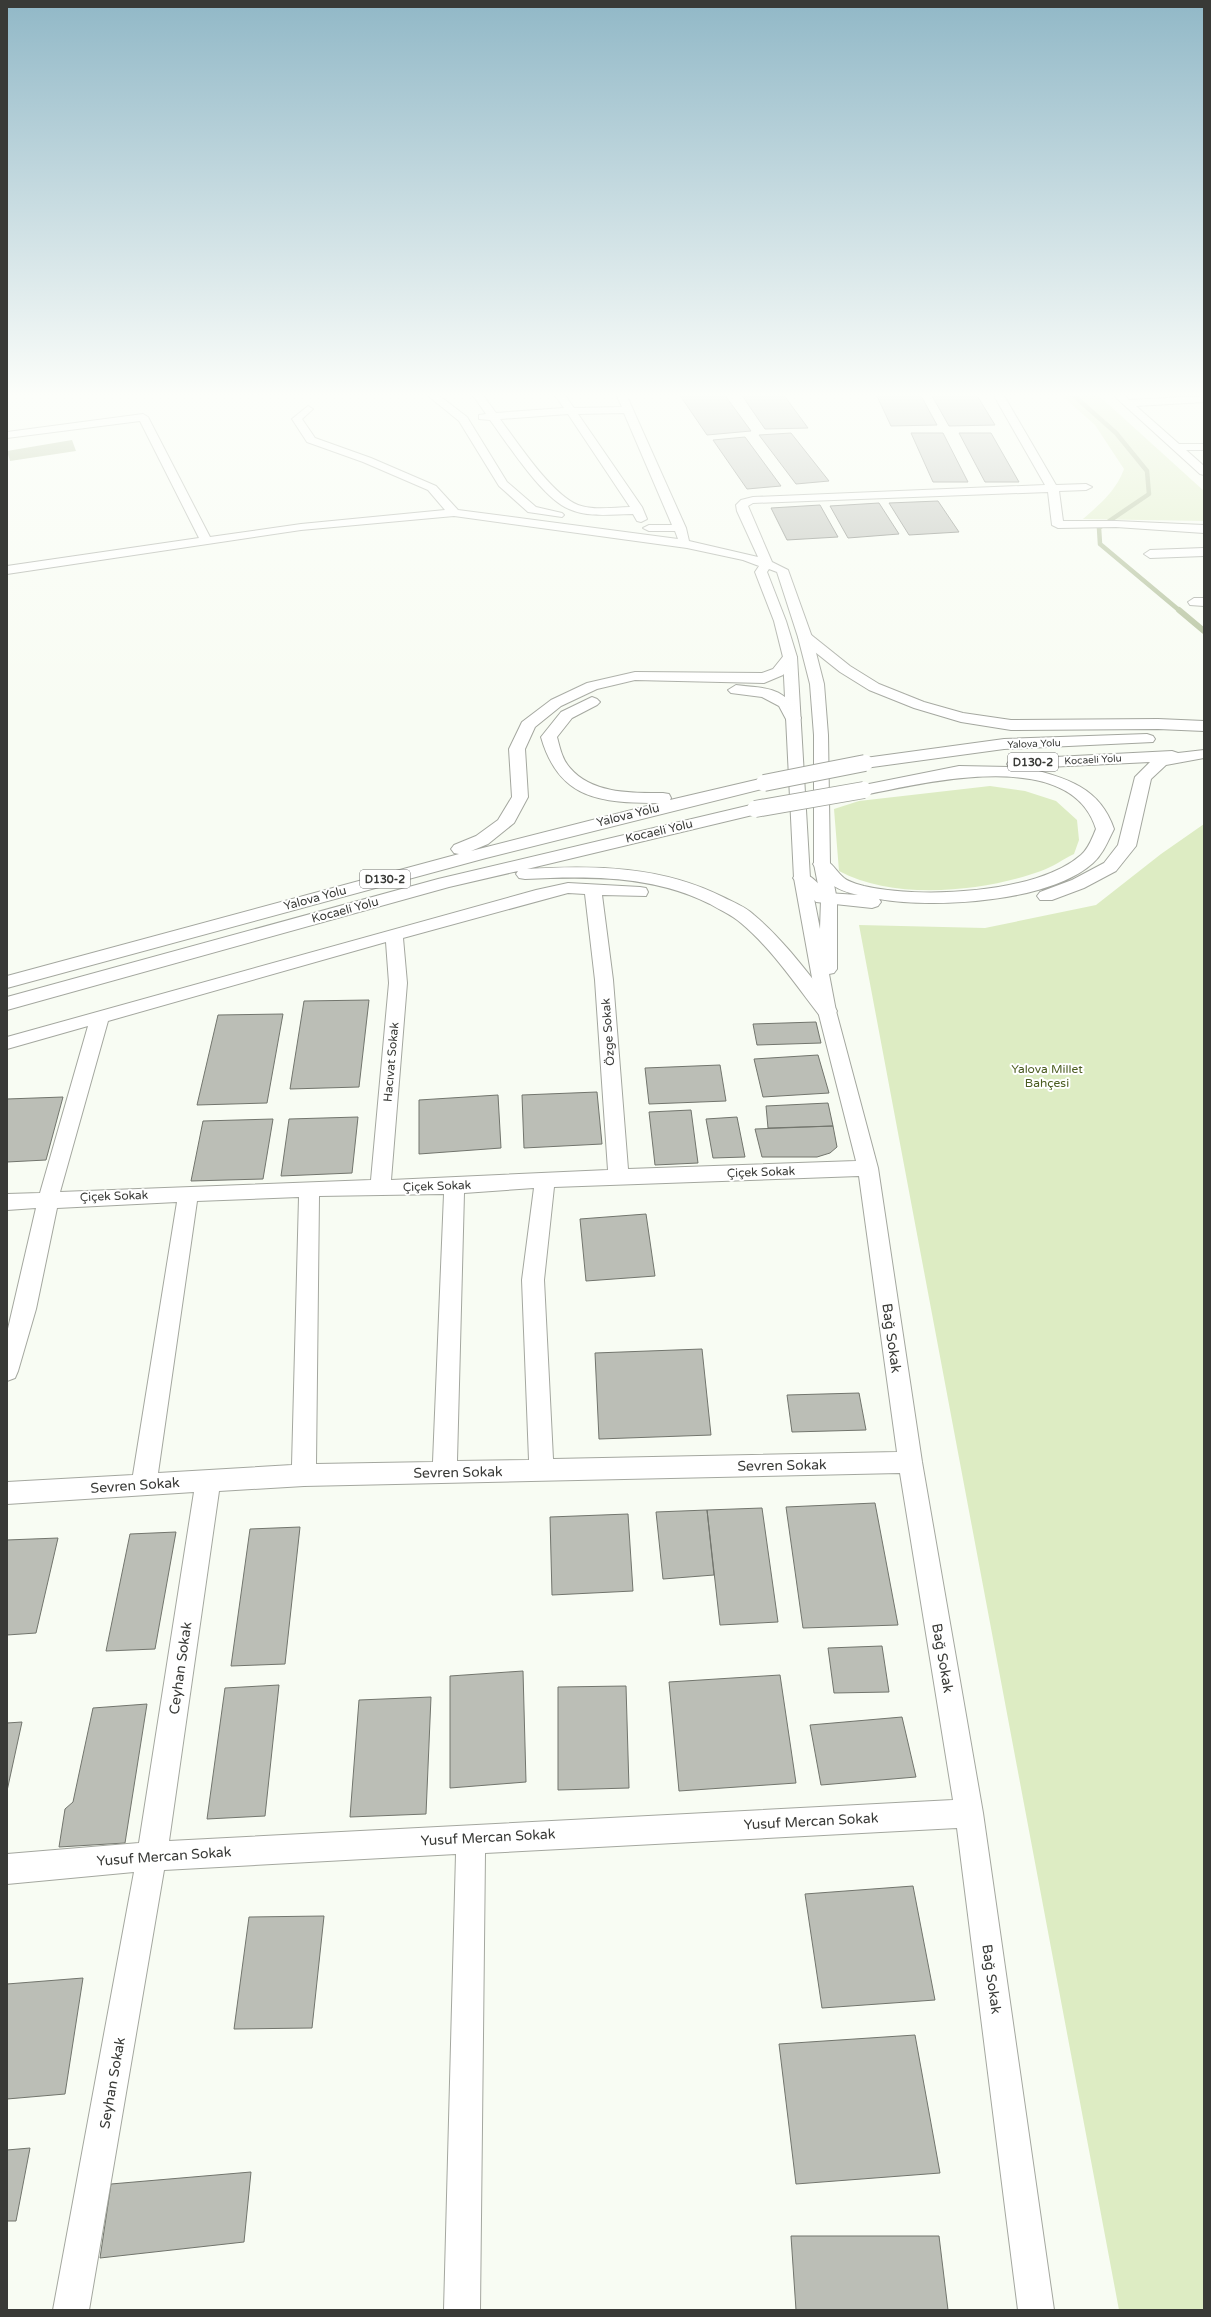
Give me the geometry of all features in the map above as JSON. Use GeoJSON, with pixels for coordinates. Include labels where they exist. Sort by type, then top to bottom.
{"type":"FeatureCollection","features":[{"type":"Feature","properties":{"kind":"highway"},"geometry":{"type":"LineString","coordinates":[[805,637],[845,669],[874,687],[920,705],[961,716],[1011,725],[1158,724],[1204,726]]}},
{"type":"Feature","properties":{"kind":"highway"},"geometry":{"type":"LineString","coordinates":[[384,879],[482,840],[505,822],[520,798],[517,749],[528,725],[556,703],[592,686],[635,676],[764,678],[778,672],[790,657]]}},
{"type":"Feature","properties":{"kind":"highway"},"geometry":{"type":"LineString","coordinates":[[726,792],[665,798],[621,798],[591,790],[567,776],[555,758],[549,736],[558,721],[578,707],[611,695],[642,688],[684,687],[766,693],[785,703],[794,718]]}},
{"type":"Feature","properties":{"kind":"highway","name":"Yalova Yolu"},"geometry":{"type":"LineString","coordinates":[[7,982],[384,879],[650,809],[764,783],[865,763],[1004,744],[1203,749]]}},
{"type":"Feature","properties":{"kind":"highway"},"geometry":{"type":"LineString","coordinates":[[802,878],[822,898],[829,900],[925,906],[991,902],[1044,896],[1078,884],[1110,867],[1126,846],[1143,776],[1161,761],[1203,749]]}},
{"type":"Feature","properties":{"kind":"highway","name":"Kocaeli̇ Yolu"},"geometry":{"type":"LineString","coordinates":[[7,1004],[444,882],[755,809],[864,790],[945,773],[1022,763],[1203,749]]}},
{"type":"Feature","properties":{"kind":"highway"},"geometry":{"type":"LineString","coordinates":[[822,864],[839,883],[863,892],[910,896],[962,896],[1006,891],[1036,886],[1089,858],[1105,829],[1100,813],[1084,797],[1061,782],[1022,772],[945,773]]}},
{"type":"Feature","properties":{"kind":"highway"},"geometry":{"type":"LineString","coordinates":[[444,882],[518,874],[591,872],[634,874],[673,883],[714,899],[747,918],[776,948],[827,1011]]}},
{"type":"Feature","properties":{"kind":"street"},"geometry":{"type":"LineString","coordinates":[[187,502],[206,540]]}},
{"type":"Feature","properties":{"kind":"street"},"geometry":{"type":"LineString","coordinates":[[444,502],[454,513]]}},
{"type":"Feature","properties":{"kind":"street"},"geometry":{"type":"LineString","coordinates":[[523,502],[532,510],[646,534],[768,564],[782,570],[805,637],[817,684],[820,735],[822,864],[829,900],[827,1011]]}},
{"type":"Feature","properties":{"kind":"street"},"geometry":{"type":"LineString","coordinates":[[567,502],[573,507],[597,510],[637,511]]}},
{"type":"Feature","properties":{"kind":"street"},"geometry":{"type":"LineString","coordinates":[[631,502],[637,511],[646,534]]}},
{"type":"Feature","properties":{"kind":"street"},"geometry":{"type":"LineString","coordinates":[[669,502],[686,544]]}},
{"type":"Feature","properties":{"kind":"street"},"geometry":{"type":"LineString","coordinates":[[745,502],[742,505],[743,511],[768,564]]}},
{"type":"Feature","properties":{"kind":"street"},"geometry":{"type":"LineString","coordinates":[[1055,502],[1058,525],[1116,524],[1204,529]]}},
{"type":"Feature","properties":{"kind":"street"},"geometry":{"type":"LineString","coordinates":[[7,570],[301,526],[454,513],[646,534],[680,528]]}},
{"type":"Feature","properties":{"kind":"street"},"geometry":{"type":"LineString","coordinates":[[1150,554],[1204,552]]}},
{"type":"Feature","properties":{"kind":"street"},"geometry":{"type":"LineString","coordinates":[[768,564],[761,572],[780,621],[790,657],[802,878],[827,1011]]}},
{"type":"Feature","properties":{"kind":"street"},"geometry":{"type":"LineString","coordinates":[[7,1043],[394,936],[536,895],[568,888],[592,888],[640,892]]}},
{"type":"Feature","properties":{"kind":"street","name":"Özge Sokak"},"geometry":{"type":"LineString","coordinates":[[592,888],[604,980],[619,1177]]}},
{"type":"Feature","properties":{"kind":"street","name":"Hacıvat Sokak"},"geometry":{"type":"LineString","coordinates":[[380,1188],[398,983],[394,936]]}},
{"type":"Feature","properties":{"kind":"street","name":"Bağ Sokak"},"geometry":{"type":"LineString","coordinates":[[827,1011],[868,1168],[910,1462],[969,1813],[1036,2310]]}},
{"type":"Feature","properties":{"kind":"street"},"geometry":{"type":"LineString","coordinates":[[7,1371],[25,1309],[48,1199],[100,1018]]}},
{"type":"Feature","properties":{"kind":"street","name":"Çiçek Sokak"},"geometry":{"type":"LineString","coordinates":[[7,1202],[48,1199],[309,1189],[454,1186],[545,1180],[868,1168]]}},
{"type":"Feature","properties":{"kind":"street"},"geometry":{"type":"LineString","coordinates":[[542,1470],[533,1280],[545,1180]]}},
{"type":"Feature","properties":{"kind":"street"},"geometry":{"type":"LineString","coordinates":[[446,1471],[454,1186]]}},
{"type":"Feature","properties":{"kind":"street"},"geometry":{"type":"LineString","coordinates":[[304,1476],[309,1189]]}},
{"type":"Feature","properties":{"kind":"street"},"geometry":{"type":"LineString","coordinates":[[144,1484],[179,1262],[188,1194]]}},
{"type":"Feature","properties":{"kind":"street","name":"Sevren Sokak"},"geometry":{"type":"LineString","coordinates":[[7,1493],[208,1480],[446,1471],[910,1462]]}},
{"type":"Feature","properties":{"kind":"street","name":"Ceyhan Sokak"},"geometry":{"type":"LineString","coordinates":[[152,1856],[208,1480]]}},
{"type":"Feature","properties":{"kind":"street","name":"Yusuf Mercan Sokak"},"geometry":{"type":"LineString","coordinates":[[7,1869],[152,1856],[471,1838],[969,1813]]}},
{"type":"Feature","properties":{"kind":"street"},"geometry":{"type":"LineString","coordinates":[[462,2310],[471,1838]]}},
{"type":"Feature","properties":{"kind":"street","name":"Seyhan Sokak"},"geometry":{"type":"LineString","coordinates":[[71,2310],[152,1856]]}},
{"type":"Feature","properties":{"kind":"green space"},"geometry":{"type":"Polygon","coordinates":[[[1101,502],[1204,502],[1204,521],[1083,519],[1101,502]]]}},
{"type":"Feature","properties":{"kind":"green space"},"geometry":{"type":"Polygon","coordinates":[[[990,786],[1025,791],[1056,801],[1077,820],[1079,840],[1074,854],[1045,869],[1018,878],[967,888],[912,890],[886,887],[861,880],[839,871],[834,809],[859,801],[990,786]]]}},
{"type":"Feature","properties":{"kind":"green space","name":"Yalova Millet Bahçesi"},"geometry":{"type":"Polygon","coordinates":[[[1204,824],[1204,2310],[1119,2310],[859,925],[985,928],[1096,905],[1161,854],[1204,824]]]}},
{"type":"Feature","properties":{"kind":"building"},"geometry":{"type":"Polygon","coordinates":[[[939,502],[959,532],[909,535],[889,503],[939,502]]]}},
{"type":"Feature","properties":{"kind":"building"},"geometry":{"type":"Polygon","coordinates":[[[879,503],[899,534],[848,538],[830,506],[879,503]]]}},
{"type":"Feature","properties":{"kind":"building"},"geometry":{"type":"Polygon","coordinates":[[[820,505],[838,537],[787,540],[771,508],[820,505]]]}},
{"type":"Feature","properties":{"kind":"building"},"geometry":{"type":"Polygon","coordinates":[[[369,1000],[359,1087],[290,1089],[304,1001],[369,1000]]]}},
{"type":"Feature","properties":{"kind":"building"},"geometry":{"type":"Polygon","coordinates":[[[283,1014],[267,1103],[197,1105],[218,1015],[283,1014]]]}},
{"type":"Feature","properties":{"kind":"building"},"geometry":{"type":"Polygon","coordinates":[[[816,1022],[821,1043],[757,1045],[753,1024],[816,1022]]]}},
{"type":"Feature","properties":{"kind":"building"},"geometry":{"type":"Polygon","coordinates":[[[818,1055],[829,1093],[763,1097],[754,1059],[818,1055]]]}},
{"type":"Feature","properties":{"kind":"building"},"geometry":{"type":"Polygon","coordinates":[[[720,1065],[726,1101],[649,1104],[645,1068],[720,1065]]]}},
{"type":"Feature","properties":{"kind":"building"},"geometry":{"type":"Polygon","coordinates":[[[597,1092],[602,1144],[524,1148],[522,1095],[597,1092]]]}},
{"type":"Feature","properties":{"kind":"building"},"geometry":{"type":"Polygon","coordinates":[[[498,1095],[501,1148],[419,1154],[419,1100],[498,1095]]]}},
{"type":"Feature","properties":{"kind":"building"},"geometry":{"type":"Polygon","coordinates":[[[63,1097],[46,1160],[7,1162],[7,1099],[63,1097]]]}},
{"type":"Feature","properties":{"kind":"building"},"geometry":{"type":"Polygon","coordinates":[[[828,1103],[833,1126],[768,1128],[766,1106],[828,1103]]]}},
{"type":"Feature","properties":{"kind":"building"},"geometry":{"type":"Polygon","coordinates":[[[691,1110],[698,1163],[655,1165],[649,1112],[691,1110]]]}},
{"type":"Feature","properties":{"kind":"building"},"geometry":{"type":"Polygon","coordinates":[[[358,1117],[352,1173],[281,1176],[289,1119],[358,1117]]]}},
{"type":"Feature","properties":{"kind":"building"},"geometry":{"type":"Polygon","coordinates":[[[737,1117],[745,1157],[713,1158],[706,1119],[737,1117]]]}},
{"type":"Feature","properties":{"kind":"building"},"geometry":{"type":"Polygon","coordinates":[[[273,1119],[263,1179],[191,1181],[203,1121],[273,1119]]]}},
{"type":"Feature","properties":{"kind":"building"},"geometry":{"type":"Polygon","coordinates":[[[833,1126],[837,1147],[830,1153],[817,1157],[762,1157],[755,1129],[833,1126]]]}},
{"type":"Feature","properties":{"kind":"building"},"geometry":{"type":"Polygon","coordinates":[[[646,1214],[655,1276],[586,1281],[580,1219],[646,1214]]]}},
{"type":"Feature","properties":{"kind":"building"},"geometry":{"type":"Polygon","coordinates":[[[702,1349],[711,1435],[599,1439],[595,1353],[702,1349]]]}},
{"type":"Feature","properties":{"kind":"building"},"geometry":{"type":"Polygon","coordinates":[[[859,1393],[866,1430],[792,1432],[787,1395],[859,1393]]]}},
{"type":"Feature","properties":{"kind":"building"},"geometry":{"type":"Polygon","coordinates":[[[875,1503],[898,1625],[803,1628],[786,1507],[875,1503]]]}},
{"type":"Feature","properties":{"kind":"building"},"geometry":{"type":"Polygon","coordinates":[[[762,1508],[778,1622],[720,1625],[707,1510],[762,1508]]]}},
{"type":"Feature","properties":{"kind":"building"},"geometry":{"type":"Polygon","coordinates":[[[707,1510],[714,1575],[663,1579],[656,1512],[707,1510]]]}},
{"type":"Feature","properties":{"kind":"building"},"geometry":{"type":"Polygon","coordinates":[[[628,1514],[633,1591],[552,1595],[550,1517],[628,1514]]]}},
{"type":"Feature","properties":{"kind":"building"},"geometry":{"type":"Polygon","coordinates":[[[300,1527],[285,1664],[231,1666],[250,1529],[300,1527]]]}},
{"type":"Feature","properties":{"kind":"building"},"geometry":{"type":"Polygon","coordinates":[[[176,1532],[155,1649],[106,1651],[130,1534],[176,1532]]]}},
{"type":"Feature","properties":{"kind":"building"},"geometry":{"type":"Polygon","coordinates":[[[58,1538],[36,1633],[7,1635],[7,1540],[58,1538]]]}},
{"type":"Feature","properties":{"kind":"building"},"geometry":{"type":"Polygon","coordinates":[[[882,1646],[889,1692],[834,1693],[828,1648],[882,1646]]]}},
{"type":"Feature","properties":{"kind":"building"},"geometry":{"type":"Polygon","coordinates":[[[523,1671],[526,1782],[450,1788],[450,1676],[523,1671]]]}},
{"type":"Feature","properties":{"kind":"building"},"geometry":{"type":"Polygon","coordinates":[[[780,1675],[796,1783],[679,1791],[669,1682],[780,1675]]]}},
{"type":"Feature","properties":{"kind":"building"},"geometry":{"type":"Polygon","coordinates":[[[279,1685],[265,1816],[207,1819],[225,1688],[279,1685]]]}},
{"type":"Feature","properties":{"kind":"building"},"geometry":{"type":"Polygon","coordinates":[[[626,1686],[629,1788],[558,1790],[558,1687],[626,1686]]]}},
{"type":"Feature","properties":{"kind":"building"},"geometry":{"type":"Polygon","coordinates":[[[431,1697],[426,1814],[350,1817],[359,1700],[431,1697]]]}},
{"type":"Feature","properties":{"kind":"building"},"geometry":{"type":"Polygon","coordinates":[[[147,1704],[125,1843],[59,1847],[65,1809],[73,1802],[93,1708],[147,1704]]]}},
{"type":"Feature","properties":{"kind":"building"},"geometry":{"type":"Polygon","coordinates":[[[902,1717],[916,1777],[821,1785],[810,1725],[902,1717]]]}},
{"type":"Feature","properties":{"kind":"building"},"geometry":{"type":"Polygon","coordinates":[[[22,1722],[7,1791],[7,1723],[22,1722]]]}},
{"type":"Feature","properties":{"kind":"building"},"geometry":{"type":"Polygon","coordinates":[[[913,1886],[935,2000],[822,2008],[805,1894],[913,1886]]]}},
{"type":"Feature","properties":{"kind":"building"},"geometry":{"type":"Polygon","coordinates":[[[324,1916],[312,2028],[234,2029],[249,1917],[324,1916]]]}},
{"type":"Feature","properties":{"kind":"building"},"geometry":{"type":"Polygon","coordinates":[[[83,1978],[65,2094],[7,2099],[7,1984],[83,1978]]]}},
{"type":"Feature","properties":{"kind":"building"},"geometry":{"type":"Polygon","coordinates":[[[915,2035],[940,2173],[796,2184],[779,2044],[915,2035]]]}},
{"type":"Feature","properties":{"kind":"building"},"geometry":{"type":"Polygon","coordinates":[[[30,2148],[16,2221],[7,2221],[7,2150],[30,2148]]]}},
{"type":"Feature","properties":{"kind":"building"},"geometry":{"type":"Polygon","coordinates":[[[251,2172],[244,2242],[100,2258],[111,2184],[251,2172]]]}},
{"type":"Feature","properties":{"kind":"building"},"geometry":{"type":"Polygon","coordinates":[[[791,2236],[939,2236],[948,2310],[796,2310],[791,2236]]]}},
{"type":"Feature","properties":{"kind":"waterway"},"geometry":{"type":"LineString","coordinates":[[1137,502],[1099,528],[1100,544],[1180,611]]}},
{"type":"Feature","properties":{"kind":"waterway"},"geometry":{"type":"LineString","coordinates":[[1179,610],[1204,631]]}}]}
